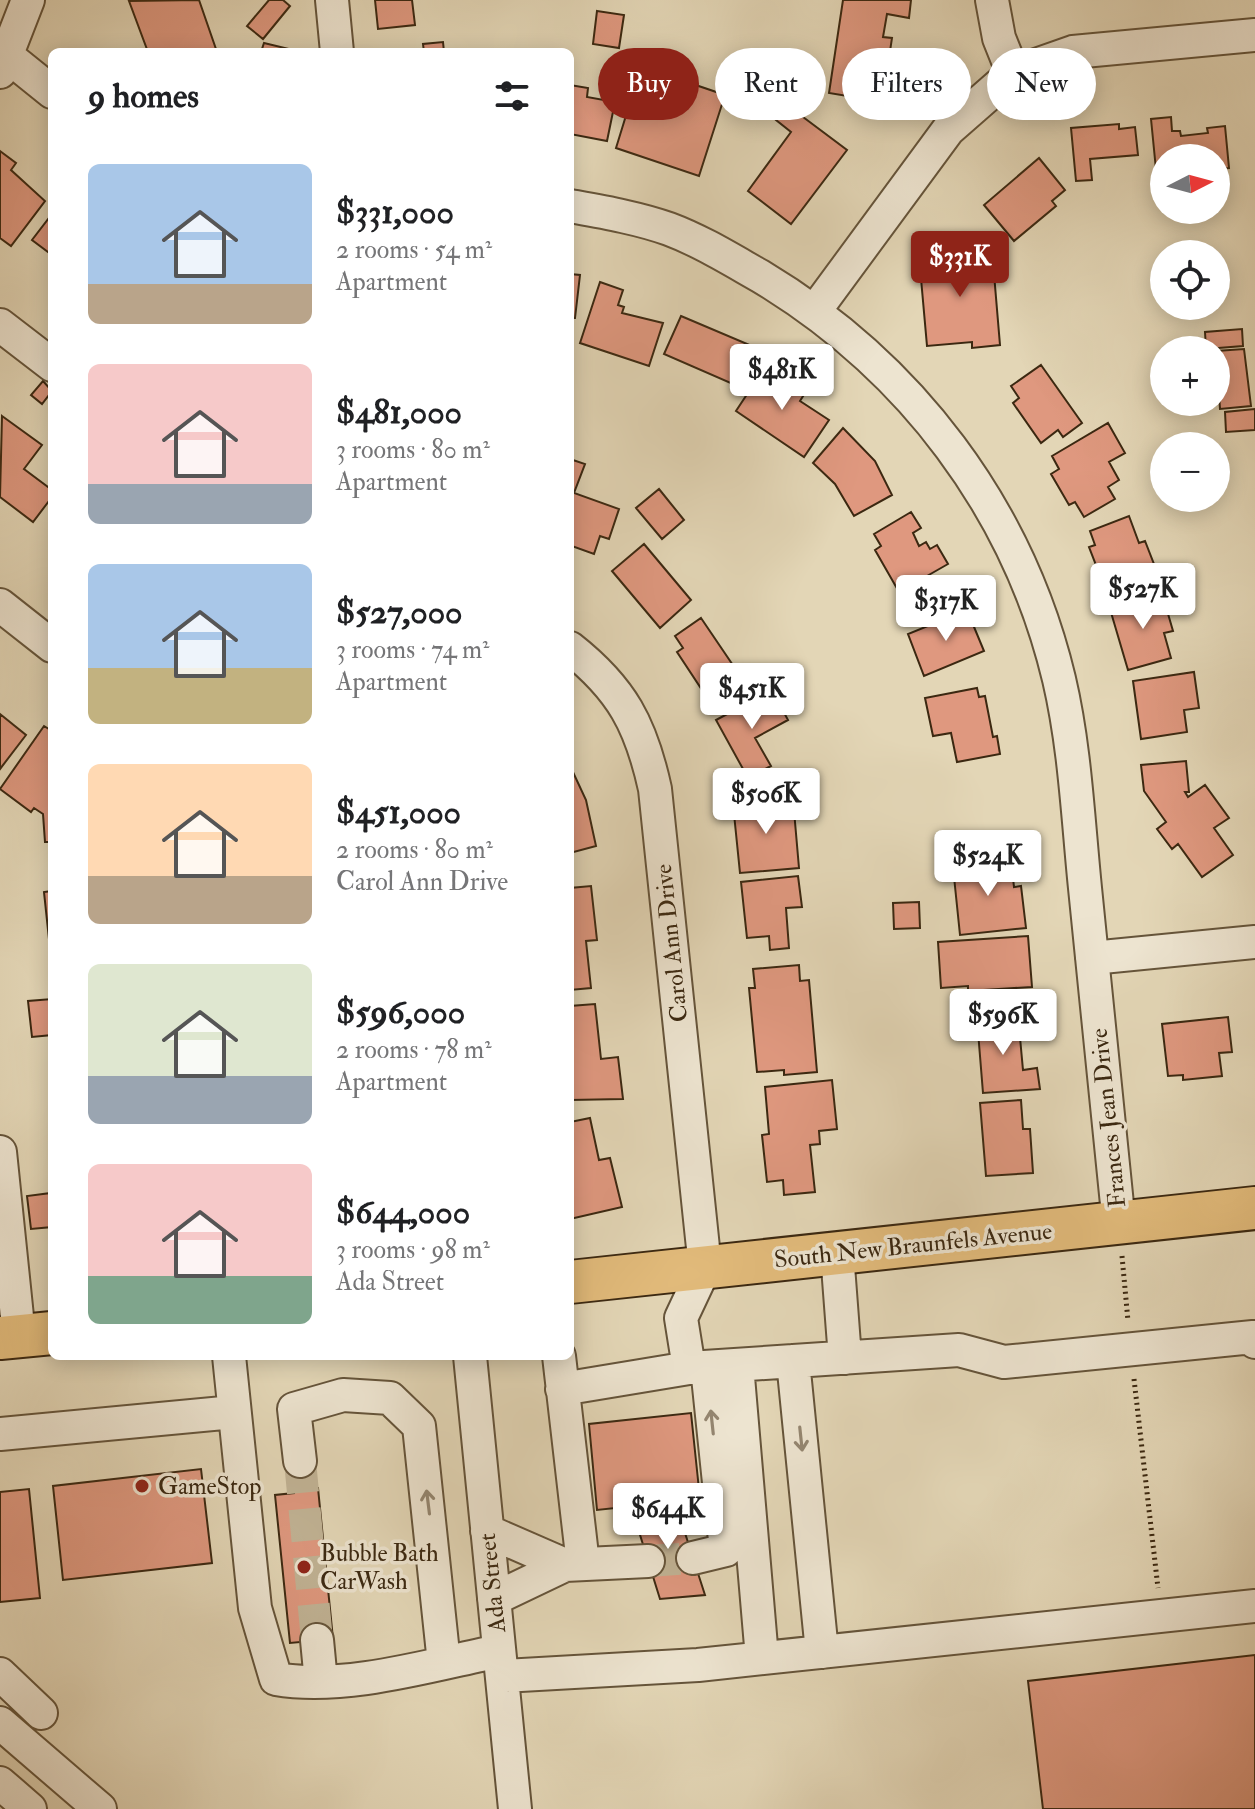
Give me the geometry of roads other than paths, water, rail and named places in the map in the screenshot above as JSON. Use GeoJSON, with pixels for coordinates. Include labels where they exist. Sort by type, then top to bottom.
{"type":"FeatureCollection","features":[{"type":"Feature","properties":{"kind":"main road","name":"South New Braunfels Avenue"},"geometry":{"type":"LineString","coordinates":[[574,1282],[1255,1208]]}},
{"type":"Feature","properties":{"kind":"street"},"geometry":{"type":"LineString","coordinates":[[3,67],[28,0]]}},
{"type":"Feature","properties":{"kind":"street"},"geometry":{"type":"LineString","coordinates":[[332,0],[337,48]]}},
{"type":"Feature","properties":{"kind":"street"},"geometry":{"type":"LineString","coordinates":[[992,0],[1003,48]]}},
{"type":"Feature","properties":{"kind":"street"},"geometry":{"type":"LineString","coordinates":[[1096,50],[1255,35]]}},
{"type":"Feature","properties":{"kind":"street"},"geometry":{"type":"LineString","coordinates":[[3,67],[16,63],[48,89]]}},
{"type":"Feature","properties":{"kind":"street"},"geometry":{"type":"LineString","coordinates":[[814,312],[948,130],[987,96]]}},
{"type":"Feature","properties":{"kind":"street","name":"Frances Jean Drive"},"geometry":{"type":"LineString","coordinates":[[574,207],[668,229],[720,253],[847,334],[897,382],[941,434],[980,491],[1013,551],[1039,614],[1059,680],[1073,765],[1119,1224]]}},
{"type":"Feature","properties":{"kind":"street"},"geometry":{"type":"LineString","coordinates":[[0,325],[48,362]]}},
{"type":"Feature","properties":{"kind":"street"},"geometry":{"type":"LineString","coordinates":[[0,605],[48,643]]}},
{"type":"Feature","properties":{"kind":"street","name":"Carol Ann Drive"},"geometry":{"type":"LineString","coordinates":[[574,651],[596,669],[624,703],[645,743],[655,789],[705,1267]]}},
{"type":"Feature","properties":{"kind":"street"},"geometry":{"type":"LineString","coordinates":[[1092,958],[1255,942]]}},
{"type":"Feature","properties":{"kind":"street"},"geometry":{"type":"LineString","coordinates":[[0,1152],[24,1336]]}},
{"type":"Feature","properties":{"kind":"street"},"geometry":{"type":"LineString","coordinates":[[837,1253],[845,1358]]}},
{"type":"Feature","properties":{"kind":"street"},"geometry":{"type":"LineString","coordinates":[[705,1267],[681,1318],[711,1367],[762,1658]]}},
{"type":"Feature","properties":{"kind":"street"},"geometry":{"type":"LineString","coordinates":[[562,1389],[711,1367],[793,1361],[959,1350],[1004,1362],[1253,1337],[1255,1342]]}},
{"type":"Feature","properties":{"kind":"street"},"geometry":{"type":"LineString","coordinates":[[229,1360],[255,1608],[276,1679],[305,1684],[444,1663],[762,1658],[1255,1606]]}},
{"type":"Feature","properties":{"kind":"street","name":"Ada Street"},"geometry":{"type":"LineString","coordinates":[[470,1360],[515,1809]]}},
{"type":"Feature","properties":{"kind":"street"},"geometry":{"type":"LineString","coordinates":[[559,1360],[574,1564]]}},
{"type":"Feature","properties":{"kind":"street"},"geometry":{"type":"LineString","coordinates":[[793,1361],[822,1652]]}},
{"type":"Feature","properties":{"kind":"street"},"geometry":{"type":"LineString","coordinates":[[693,1558],[726,1550],[711,1367]]}},
{"type":"Feature","properties":{"kind":"street"},"geometry":{"type":"LineString","coordinates":[[300,1461],[294,1409],[343,1395],[390,1398],[419,1426],[444,1663]]}},
{"type":"Feature","properties":{"kind":"street"},"geometry":{"type":"LineString","coordinates":[[0,1434],[234,1412]]}},
{"type":"Feature","properties":{"kind":"street"},"geometry":{"type":"LineString","coordinates":[[487,1531],[574,1564]]}},
{"type":"Feature","properties":{"kind":"street"},"geometry":{"type":"LineString","coordinates":[[494,1599],[574,1564],[648,1561]]}},
{"type":"Feature","properties":{"kind":"street"},"geometry":{"type":"LineString","coordinates":[[317,1640],[321,1682]]}},
{"type":"Feature","properties":{"kind":"street"},"geometry":{"type":"LineString","coordinates":[[0,1674],[41,1713]]}},
{"type":"Feature","properties":{"kind":"street"},"geometry":{"type":"LineString","coordinates":[[0,1723],[100,1809]]}},
{"type":"Feature","properties":{"kind":"street"},"geometry":{"type":"LineString","coordinates":[[0,1783],[30,1809]]}},
{"type":"Feature","properties":{"kind":"tunnel"},"geometry":{"type":"LineString","coordinates":[[300,1461],[317,1640]]}},
{"type":"Feature","properties":{"kind":"tunnel"},"geometry":{"type":"LineString","coordinates":[[648,1561],[693,1558]]}},
{"type":"Feature","properties":{"kind":"place","name":"GameStop"},"geometry":{"type":"Point","coordinates":[142,1486]}},
{"type":"Feature","properties":{"kind":"place","name":"Bubble Bath CarWash"},"geometry":{"type":"Point","coordinates":[304,1567]}}]}
